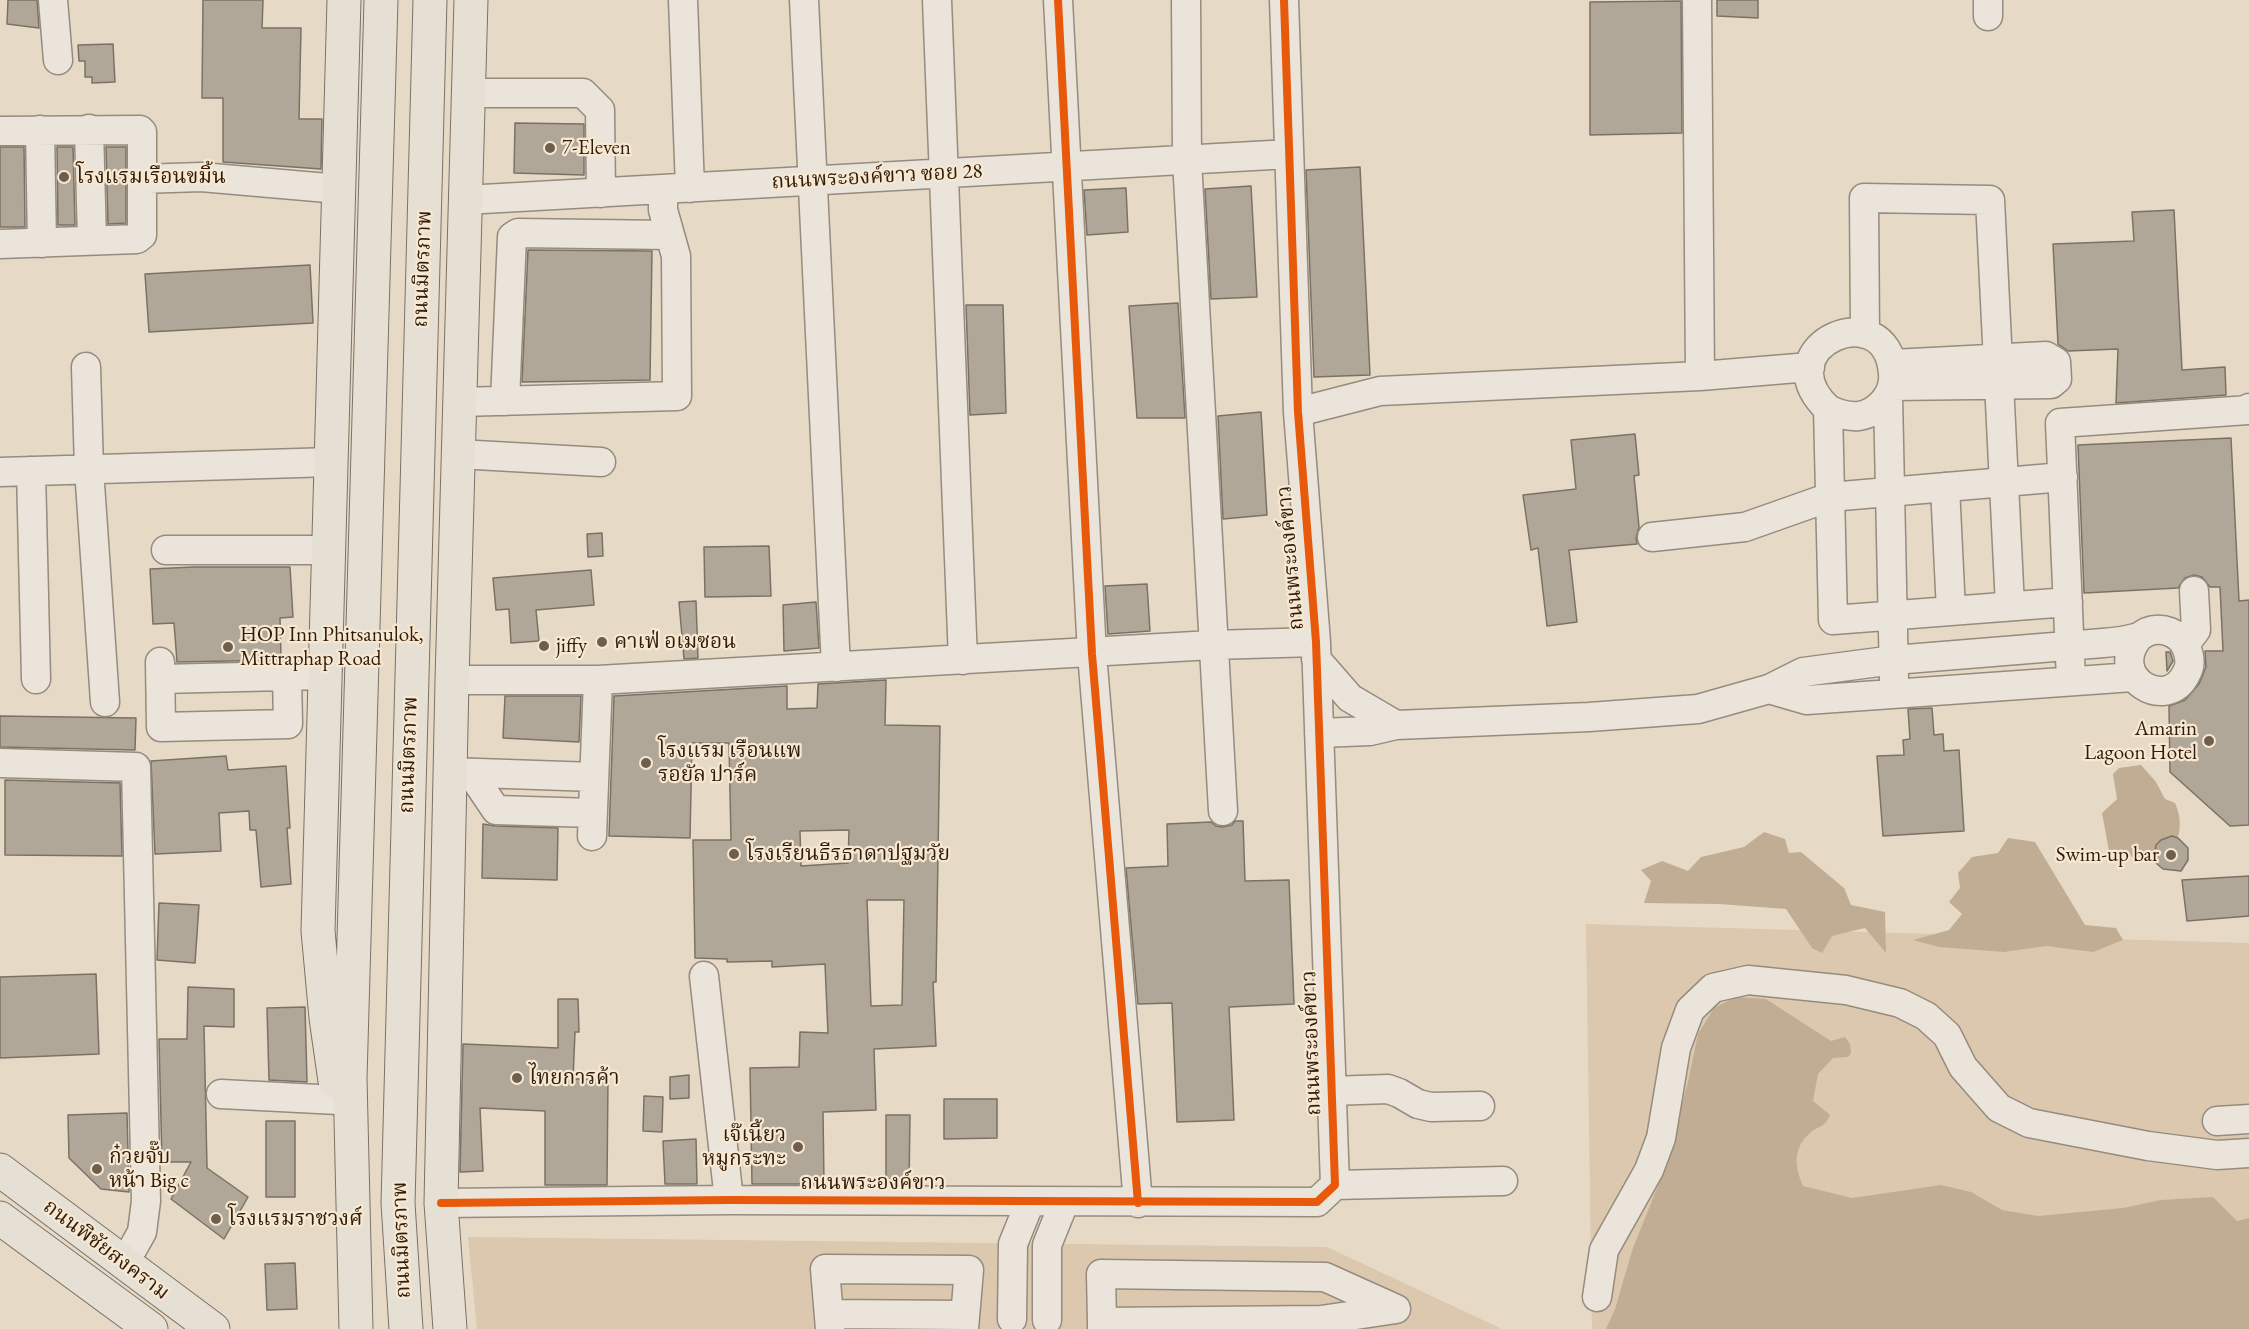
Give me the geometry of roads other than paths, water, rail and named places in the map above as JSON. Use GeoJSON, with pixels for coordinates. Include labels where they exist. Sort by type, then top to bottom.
{"type":"FeatureCollection","features":[{"type":"Feature","properties":{"kind":"main road"},"geometry":{"type":"LineString","coordinates":[[344,0],[318,931],[326,1018],[338,1100],[351,1149]]}},
{"type":"Feature","properties":{"kind":"main road"},"geometry":{"type":"LineString","coordinates":[[336,1329],[355,1315],[351,1042],[381,0]]}},
{"type":"Feature","properties":{"kind":"main road","name":"ถนนมิตรภาพ"},"geometry":{"type":"LineString","coordinates":[[406,1329],[398,1203],[430,0]]}},
{"type":"Feature","properties":{"kind":"main road"},"geometry":{"type":"LineString","coordinates":[[444,0],[468,93]]}},
{"type":"Feature","properties":{"kind":"main road"},"geometry":{"type":"LineString","coordinates":[[450,1329],[441,1203],[461,773],[452,680],[471,0]]}},
{"type":"Feature","properties":{"kind":"main road"},"geometry":{"type":"LineString","coordinates":[[339,189],[380,49]]}},
{"type":"Feature","properties":{"kind":"main road"},"geometry":{"type":"LineString","coordinates":[[406,857],[461,773]]}},
{"type":"Feature","properties":{"kind":"main road","name":"ถนนพิชัยสงคราม"},"geometry":{"type":"LineString","coordinates":[[0,1170],[213,1329]]}},
{"type":"Feature","properties":{"kind":"main road","name":"ถนนพิชัยสงคราม"},"geometry":{"type":"LineString","coordinates":[[0,1218],[151,1329]]}},
{"type":"Feature","properties":{"kind":"street"},"geometry":{"type":"LineString","coordinates":[[53,0],[58,60]]}},
{"type":"Feature","properties":{"kind":"street"},"geometry":{"type":"LineString","coordinates":[[460,402],[677,396],[676,256],[663,210],[676,188],[683,0]]}},
{"type":"Feature","properties":{"kind":"street"},"geometry":{"type":"LineString","coordinates":[[804,0],[836,667]]}},
{"type":"Feature","properties":{"kind":"street"},"geometry":{"type":"LineString","coordinates":[[936,0],[945,174],[963,660]]}},
{"type":"Feature","properties":{"kind":"street"},"geometry":{"type":"LineString","coordinates":[[1058,0],[1092,654],[1138,1203]]}},
{"type":"Feature","properties":{"kind":"street"},"geometry":{"type":"LineString","coordinates":[[1186,0],[1187,160],[1223,812]]}},
{"type":"Feature","properties":{"kind":"street","name":"ถนนพระองค์ขาว"},"geometry":{"type":"LineString","coordinates":[[441,1203],[729,1200],[1064,1203],[1317,1202],[1331,1191],[1335,1185],[1316,650],[1298,412],[1284,0]]}},
{"type":"Feature","properties":{"kind":"street"},"geometry":{"type":"LineString","coordinates":[[1697,0],[1700,376]]}},
{"type":"Feature","properties":{"kind":"street"},"geometry":{"type":"LineString","coordinates":[[468,93],[583,93],[600,110],[601,193]]}},
{"type":"Feature","properties":{"kind":"street"},"geometry":{"type":"LineString","coordinates":[[89,129],[92,240]]}},
{"type":"Feature","properties":{"kind":"street"},"geometry":{"type":"LineString","coordinates":[[0,131],[89,129],[140,130],[142,132],[142,236],[0,244]]}},
{"type":"Feature","properties":{"kind":"street"},"geometry":{"type":"LineString","coordinates":[[40,130],[42,243]]}},
{"type":"Feature","properties":{"kind":"street","name":"ถนนพระองค์ขาว ซอย 28"},"geometry":{"type":"LineString","coordinates":[[465,200],[1289,154]]}},
{"type":"Feature","properties":{"kind":"street"},"geometry":{"type":"LineString","coordinates":[[141,179],[201,177],[339,189]]}},
{"type":"Feature","properties":{"kind":"street"},"geometry":{"type":"LineString","coordinates":[[1865,334],[1864,198],[1990,200],[2010,606]]}},
{"type":"Feature","properties":{"kind":"street"},"geometry":{"type":"LineString","coordinates":[[505,401],[512,237],[518,233],[669,235]]}},
{"type":"Feature","properties":{"kind":"street"},"geometry":{"type":"LineString","coordinates":[[1894,693],[1890,492],[1891,382],[1888,352],[1878,341],[1865,334],[1845,332],[1832,337],[1815,353],[1810,367],[1811,386],[1817,399],[1828,409],[1842,416],[1865,415],[1878,407],[1891,382],[1999,357],[2046,356],[2056,362],[2071,680]]}},
{"type":"Feature","properties":{"kind":"street"},"geometry":{"type":"LineString","coordinates":[[86,367],[89,470],[105,702]]}},
{"type":"Feature","properties":{"kind":"street"},"geometry":{"type":"LineString","coordinates":[[1298,412],[1380,391],[1700,376],[1810,367]]}},
{"type":"Feature","properties":{"kind":"street"},"geometry":{"type":"LineString","coordinates":[[1891,382],[2000,386],[2051,384],[2057,380]]}},
{"type":"Feature","properties":{"kind":"street"},"geometry":{"type":"LineString","coordinates":[[1828,409],[1833,620],[2068,602]]}},
{"type":"Feature","properties":{"kind":"street"},"geometry":{"type":"LineString","coordinates":[[2060,423],[2249,410]]}},
{"type":"Feature","properties":{"kind":"street"},"geometry":{"type":"LineString","coordinates":[[458,454],[601,462]]}},
{"type":"Feature","properties":{"kind":"street"},"geometry":{"type":"LineString","coordinates":[[0,472],[332,462]]}},
{"type":"Feature","properties":{"kind":"street"},"geometry":{"type":"LineString","coordinates":[[31,471],[36,679]]}},
{"type":"Feature","properties":{"kind":"street"},"geometry":{"type":"LineString","coordinates":[[1653,537],[1745,527],[1830,497],[2063,477]]}},
{"type":"Feature","properties":{"kind":"street"},"geometry":{"type":"LineString","coordinates":[[1945,487],[1951,611]]}},
{"type":"Feature","properties":{"kind":"street"},"geometry":{"type":"LineString","coordinates":[[166,550],[329,550]]}},
{"type":"Feature","properties":{"kind":"street"},"geometry":{"type":"LineString","coordinates":[[2185,644],[2196,630],[2194,591]]}},
{"type":"Feature","properties":{"kind":"street"},"geometry":{"type":"LineString","coordinates":[[1319,732],[1370,731],[1396,725],[1589,717],[1698,709],[1769,689],[1803,672],[1894,660],[2138,638],[2154,630],[2174,633],[2185,644],[2189,654],[2189,665],[2180,683],[2171,689],[2150,690],[2133,677],[2129,655],[2138,638]]}},
{"type":"Feature","properties":{"kind":"street"},"geometry":{"type":"LineString","coordinates":[[452,680],[598,680],[1092,654],[1212,645],[1316,650],[1350,698],[1396,725]]}},
{"type":"Feature","properties":{"kind":"street"},"geometry":{"type":"LineString","coordinates":[[1977,653],[1980,687]]}},
{"type":"Feature","properties":{"kind":"street"},"geometry":{"type":"LineString","coordinates":[[287,676],[288,724],[161,727],[161,671],[287,676],[326,675]]}},
{"type":"Feature","properties":{"kind":"street"},"geometry":{"type":"LineString","coordinates":[[1769,689],[1807,700],[2133,677]]}},
{"type":"Feature","properties":{"kind":"street"},"geometry":{"type":"LineString","coordinates":[[461,773],[496,810],[592,825],[598,680]]}},
{"type":"Feature","properties":{"kind":"street"},"geometry":{"type":"LineString","coordinates":[[0,763],[135,767],[146,1201],[142,1232],[124,1264]]}},
{"type":"Feature","properties":{"kind":"street"},"geometry":{"type":"LineString","coordinates":[[461,773],[594,777]]}},
{"type":"Feature","properties":{"kind":"street"},"geometry":{"type":"LineString","coordinates":[[704,976],[729,1200]]}},
{"type":"Feature","properties":{"kind":"street"},"geometry":{"type":"LineString","coordinates":[[1597,1297],[1604,1250],[1649,1170],[1661,1138],[1676,1048],[1690,1010],[1713,988],[1748,980],[1846,990],[1900,1003],[1926,1016],[1947,1035],[1963,1067],[1999,1108],[2029,1123],[2148,1146],[2217,1155],[2249,1153]]}},
{"type":"Feature","properties":{"kind":"street"},"geometry":{"type":"LineString","coordinates":[[1331,1091],[1388,1089],[1418,1104],[1431,1107],[1480,1106]]}},
{"type":"Feature","properties":{"kind":"street"},"geometry":{"type":"LineString","coordinates":[[221,1094],[338,1100]]}},
{"type":"Feature","properties":{"kind":"street"},"geometry":{"type":"LineString","coordinates":[[2217,1121],[2249,1119]]}},
{"type":"Feature","properties":{"kind":"street"},"geometry":{"type":"LineString","coordinates":[[1335,1185],[1503,1181]]}},
{"type":"Feature","properties":{"kind":"street"},"geometry":{"type":"LineString","coordinates":[[1030,1202],[1013,1244],[1008,1324],[1052,1324],[1047,1245],[1064,1203]]}},
{"type":"Feature","properties":{"kind":"street"},"geometry":{"type":"LineString","coordinates":[[825,1269],[969,1270],[965,1322],[830,1322],[825,1269]]}},
{"type":"Feature","properties":{"kind":"street"},"geometry":{"type":"LineString","coordinates":[[1101,1274],[1325,1276],[1396,1309],[1321,1320],[1102,1325],[1101,1274]]}},
{"type":"Feature","properties":{"kind":"place","name":"7-Eleven"},"geometry":{"type":"Point","coordinates":[550,148]}},
{"type":"Feature","properties":{"kind":"place","name":"โรงแรมเรือนขมิ้น"},"geometry":{"type":"Point","coordinates":[64,177]}},
{"type":"Feature","properties":{"kind":"place","name":"คาเฟ่ อเมซอน"},"geometry":{"type":"Point","coordinates":[602,642]}},
{"type":"Feature","properties":{"kind":"place","name":"jiffy"},"geometry":{"type":"Point","coordinates":[544,646]}},
{"type":"Feature","properties":{"kind":"place","name":"HOP Inn Phitsanulok, Mittraphap Road"},"geometry":{"type":"Point","coordinates":[228,647]}},
{"type":"Feature","properties":{"kind":"place","name":"Amarin Lagoon Hotel"},"geometry":{"type":"Point","coordinates":[2209,741]}},
{"type":"Feature","properties":{"kind":"place","name":"โรงแรม เรือนแพ รอยัล ปาร์ค"},"geometry":{"type":"Point","coordinates":[646,763]}},
{"type":"Feature","properties":{"kind":"place","name":"โรงเรียนธีรธาดาปฐมวัย"},"geometry":{"type":"Point","coordinates":[734,854]}},
{"type":"Feature","properties":{"kind":"place","name":"Swim-up bar"},"geometry":{"type":"Point","coordinates":[2171,855]}},
{"type":"Feature","properties":{"kind":"place","name":"ไทยการค้า"},"geometry":{"type":"Point","coordinates":[517,1078]}},
{"type":"Feature","properties":{"kind":"place","name":"เจ๊เนี้ยว หมูกระทะ"},"geometry":{"type":"Point","coordinates":[798,1147]}},
{"type":"Feature","properties":{"kind":"place","name":"ก๋วยจั๊บ หน้า Big c"},"geometry":{"type":"Point","coordinates":[97,1169]}},
{"type":"Feature","properties":{"kind":"place","name":"โรงแรมราชวงศ์"},"geometry":{"type":"Point","coordinates":[216,1219]}}]}
